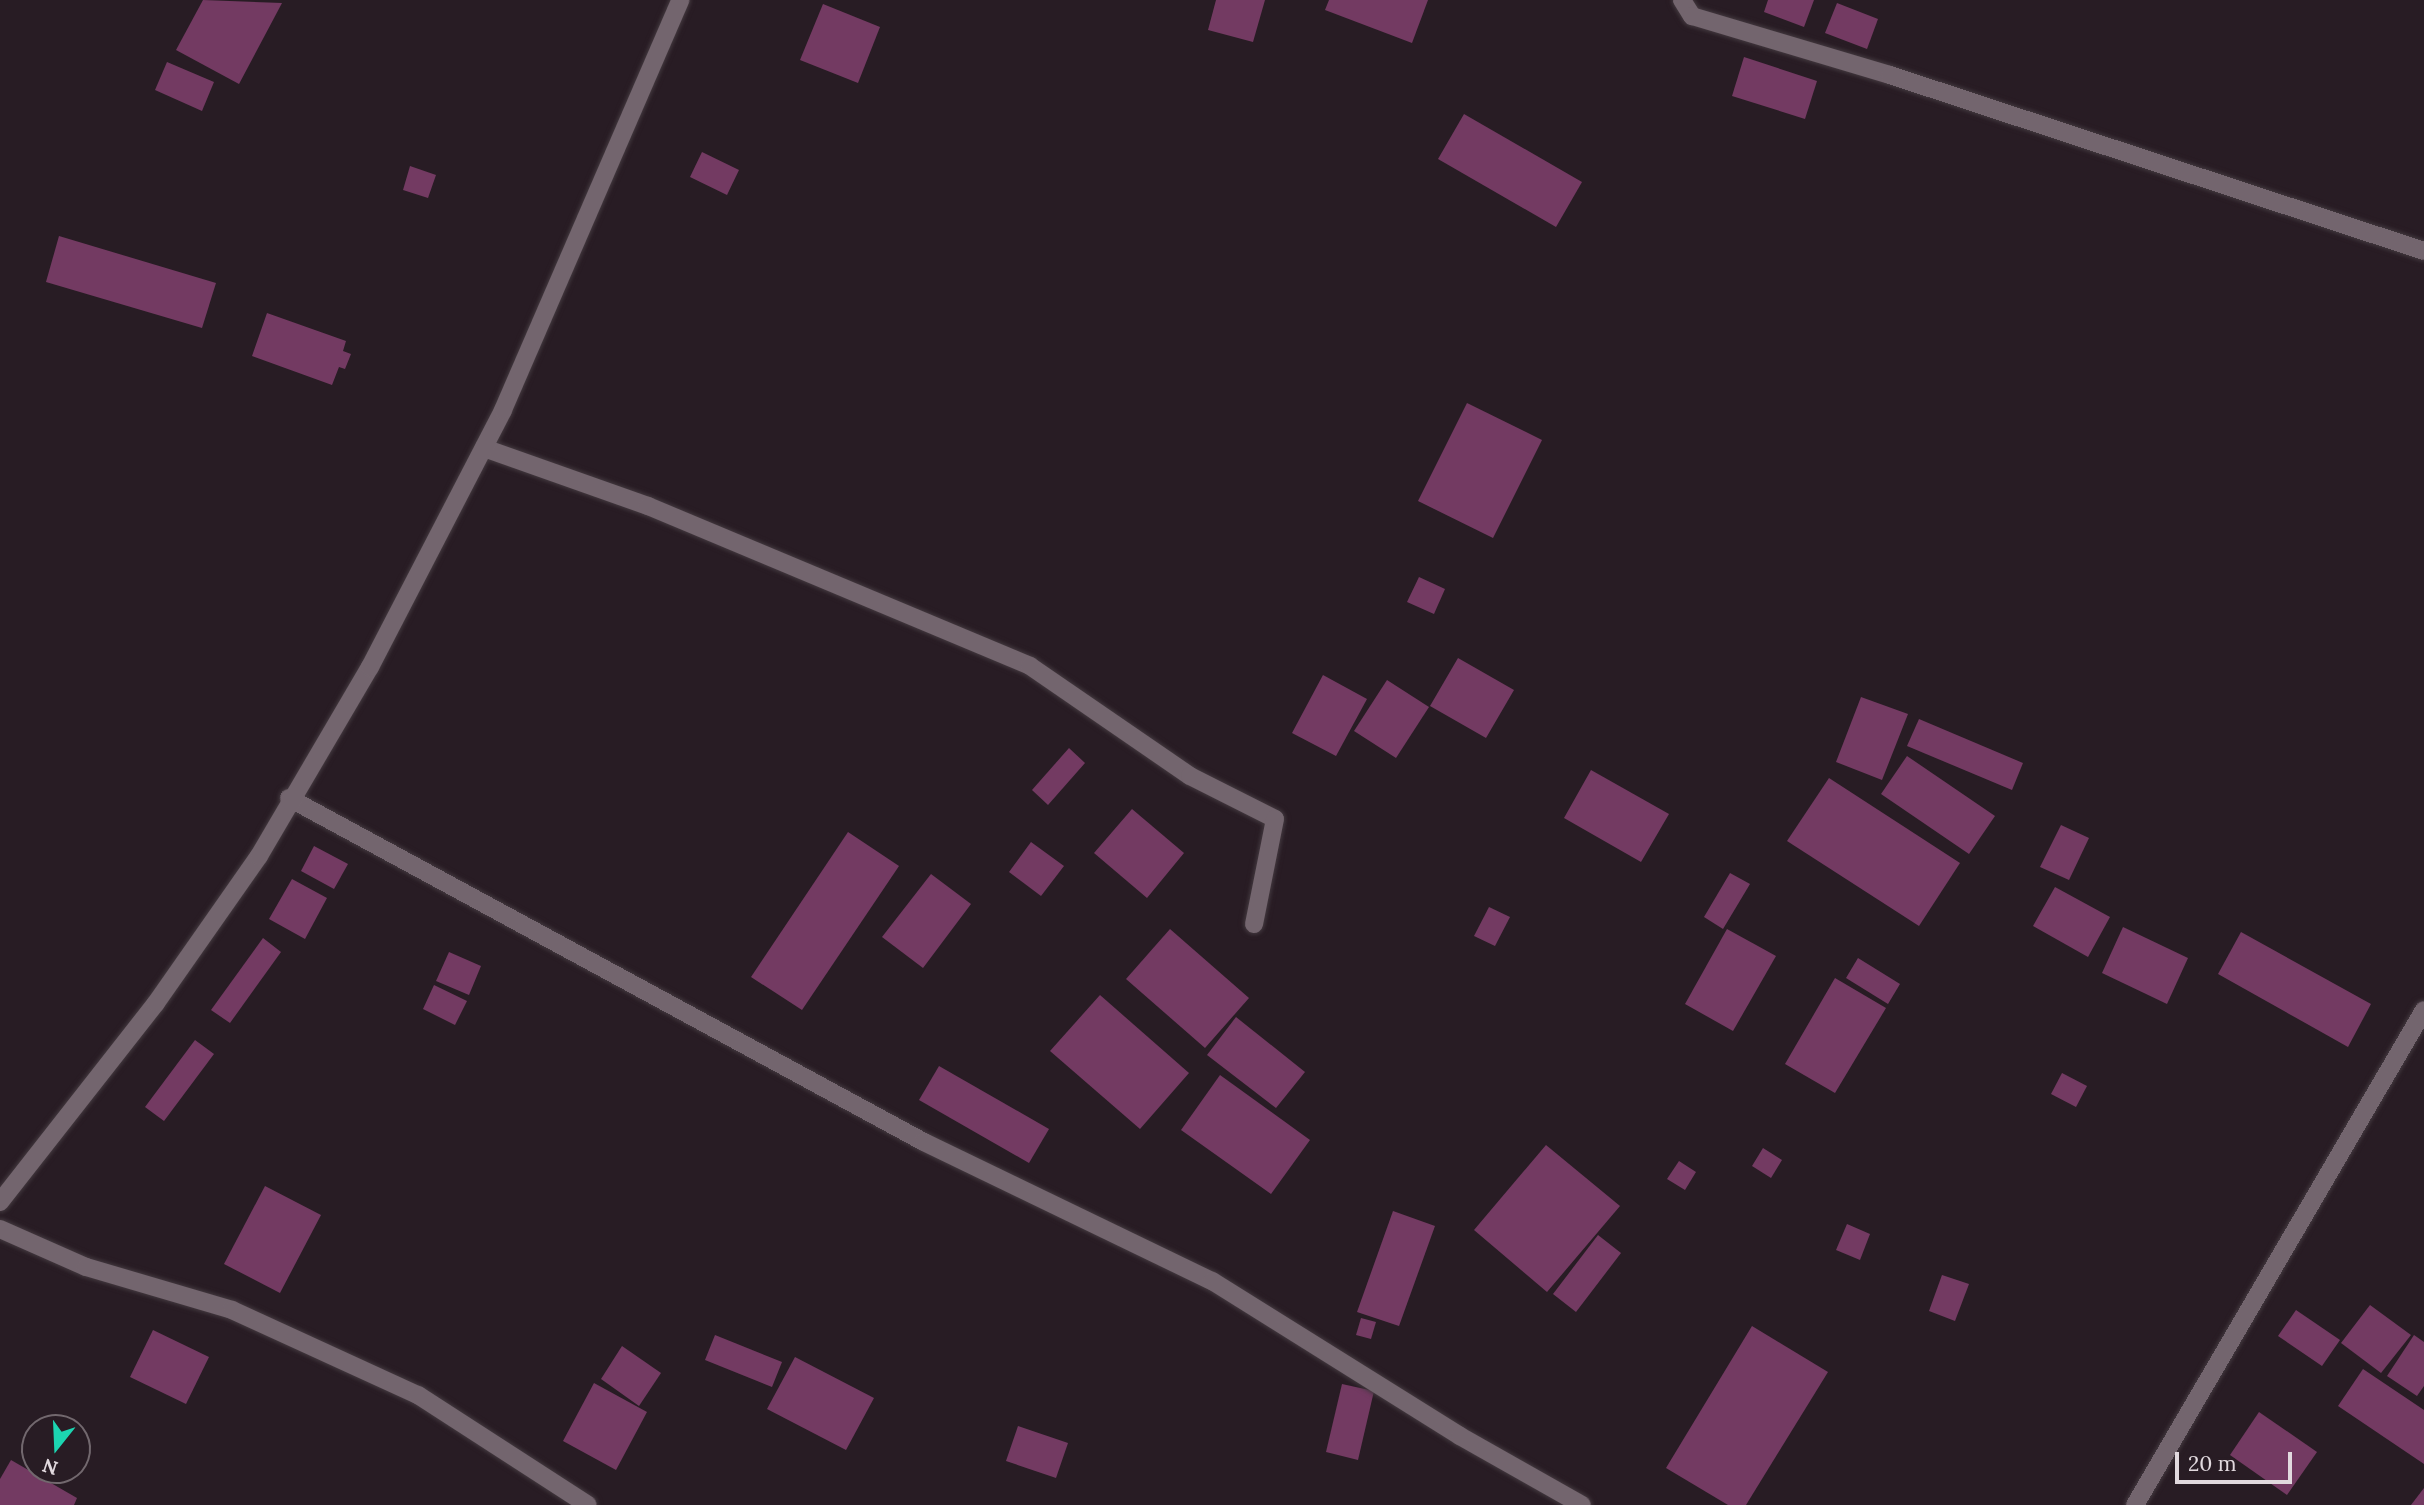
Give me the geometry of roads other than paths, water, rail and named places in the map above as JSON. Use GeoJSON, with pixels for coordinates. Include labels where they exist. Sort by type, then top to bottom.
{"type":"FeatureCollection","features":[{"type":"Feature","properties":{"kind":"street"},"geometry":{"type":"LineString","coordinates":[[0,1202],[156,1003],[259,856],[289,798],[370,667],[484,448],[680,0]]}},
{"type":"Feature","properties":{"kind":"street"},"geometry":{"type":"LineString","coordinates":[[1682,0],[1692,16],[1890,75],[2424,251]]}},
{"type":"Feature","properties":{"kind":"street"},"geometry":{"type":"LineString","coordinates":[[484,448],[648,506],[1030,666],[1191,776],[1275,819],[1254,924]]}},
{"type":"Feature","properties":{"kind":"street"},"geometry":{"type":"LineString","coordinates":[[289,798],[924,1142],[1212,1281],[1460,1436],[1582,1505]]}},
{"type":"Feature","properties":{"kind":"street"},"geometry":{"type":"LineString","coordinates":[[2135,1505],[2424,1010]]}},
{"type":"Feature","properties":{"kind":"street"},"geometry":{"type":"LineString","coordinates":[[0,1229],[86,1266],[232,1310],[418,1395],[588,1505]]}}]}
